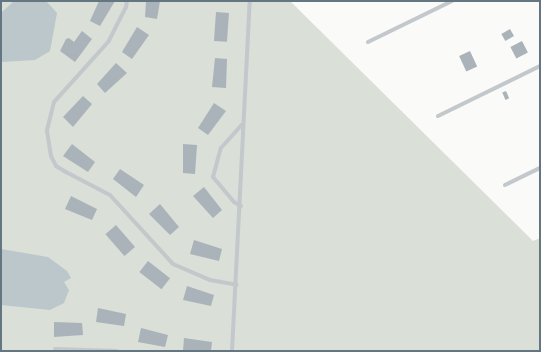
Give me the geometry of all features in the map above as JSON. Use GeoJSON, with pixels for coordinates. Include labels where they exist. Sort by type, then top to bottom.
{"type":"FeatureCollection","features":[{"type":"Feature","properties":{"kind":"lane"},"geometry":{"type":"LineString","coordinates":[[127,1],[126,7],[109,41],[54,102],[48,131],[51,156],[56,166],[110,195],[173,264],[210,280],[237,285]]}},
{"type":"Feature","properties":{"kind":"lane"},"geometry":{"type":"LineString","coordinates":[[232,351],[237,285],[243,125],[250,1]]}},
{"type":"Feature","properties":{"kind":"lane"},"geometry":{"type":"LineString","coordinates":[[368,42],[452,1]]}},
{"type":"Feature","properties":{"kind":"lane"},"geometry":{"type":"LineString","coordinates":[[438,116],[540,66]]}},
{"type":"Feature","properties":{"kind":"lane"},"geometry":{"type":"LineString","coordinates":[[241,206],[234,202],[213,177],[221,148],[243,125]]}},
{"type":"Feature","properties":{"kind":"lane"},"geometry":{"type":"LineString","coordinates":[[505,185],[540,168]]}},
{"type":"Feature","properties":{"kind":"lane"},"geometry":{"type":"LineString","coordinates":[[55,349],[117,351]]}},
{"type":"Feature","properties":{"kind":"shaded area"},"geometry":{"type":"Polygon","coordinates":[[[1,1],[290,1],[533,241],[540,238],[540,351],[1,351],[1,1]]]}},
{"type":"Feature","properties":{"kind":"shaded area"},"geometry":{"type":"Polygon","coordinates":[[[14,1],[46,1],[57,13],[50,51],[35,60],[1,62],[1,13],[14,1]]]}},
{"type":"Feature","properties":{"kind":"shaded area"},"geometry":{"type":"Polygon","coordinates":[[[1,249],[48,257],[67,271],[71,278],[64,282],[69,290],[64,303],[50,310],[1,305],[1,249]]]}},
{"type":"Feature","properties":{"kind":"building"},"geometry":{"type":"Polygon","coordinates":[[[99,1],[115,1],[100,26],[90,21],[99,1]]]}},
{"type":"Feature","properties":{"kind":"building"},"geometry":{"type":"Polygon","coordinates":[[[146,1],[160,1],[157,19],[145,17],[146,1]]]}},
{"type":"Feature","properties":{"kind":"building"},"geometry":{"type":"Polygon","coordinates":[[[216,12],[229,13],[227,42],[214,41],[216,12]]]}},
{"type":"Feature","properties":{"kind":"building"},"geometry":{"type":"Polygon","coordinates":[[[137,27],[149,35],[132,59],[122,52],[137,27]]]}},
{"type":"Feature","properties":{"kind":"building"},"geometry":{"type":"Polygon","coordinates":[[[510,29],[514,36],[505,41],[501,34],[510,29]]]}},
{"type":"Feature","properties":{"kind":"building"},"geometry":{"type":"Polygon","coordinates":[[[82,31],[92,39],[75,62],[60,51],[66,39],[69,38],[74,42],[82,31]]]}},
{"type":"Feature","properties":{"kind":"building"},"geometry":{"type":"Polygon","coordinates":[[[522,41],[528,53],[516,58],[510,47],[522,41]]]}},
{"type":"Feature","properties":{"kind":"building"},"geometry":{"type":"Polygon","coordinates":[[[470,51],[477,66],[466,71],[459,56],[470,51]]]}},
{"type":"Feature","properties":{"kind":"building"},"geometry":{"type":"Polygon","coordinates":[[[215,58],[227,59],[226,88],[212,87],[215,58]]]}},
{"type":"Feature","properties":{"kind":"building"},"geometry":{"type":"Polygon","coordinates":[[[116,63],[127,73],[105,93],[97,84],[116,63]]]}},
{"type":"Feature","properties":{"kind":"building"},"geometry":{"type":"Polygon","coordinates":[[[506,91],[509,98],[505,100],[502,93],[506,91]]]}},
{"type":"Feature","properties":{"kind":"building"},"geometry":{"type":"Polygon","coordinates":[[[83,96],[92,104],[73,127],[63,117],[83,96]]]}},
{"type":"Feature","properties":{"kind":"building"},"geometry":{"type":"Polygon","coordinates":[[[214,103],[226,111],[208,135],[198,128],[214,103]]]}},
{"type":"Feature","properties":{"kind":"building"},"geometry":{"type":"Polygon","coordinates":[[[72,144],[95,162],[88,172],[63,156],[72,144]]]}},
{"type":"Feature","properties":{"kind":"building"},"geometry":{"type":"Polygon","coordinates":[[[183,144],[197,145],[195,174],[183,173],[183,144]]]}},
{"type":"Feature","properties":{"kind":"building"},"geometry":{"type":"Polygon","coordinates":[[[120,169],[144,185],[136,197],[113,179],[120,169]]]}},
{"type":"Feature","properties":{"kind":"building"},"geometry":{"type":"Polygon","coordinates":[[[204,187],[222,210],[213,218],[193,196],[204,187]]]}},
{"type":"Feature","properties":{"kind":"building"},"geometry":{"type":"Polygon","coordinates":[[[71,196],[97,209],[92,220],[65,209],[71,196]]]}},
{"type":"Feature","properties":{"kind":"building"},"geometry":{"type":"Polygon","coordinates":[[[160,204],[179,227],[170,235],[149,214],[160,204]]]}},
{"type":"Feature","properties":{"kind":"building"},"geometry":{"type":"Polygon","coordinates":[[[116,225],[135,247],[124,256],[105,234],[116,225]]]}},
{"type":"Feature","properties":{"kind":"building"},"geometry":{"type":"Polygon","coordinates":[[[194,240],[222,249],[219,261],[190,254],[194,240]]]}},
{"type":"Feature","properties":{"kind":"building"},"geometry":{"type":"Polygon","coordinates":[[[148,261],[170,278],[161,289],[139,272],[148,261]]]}},
{"type":"Feature","properties":{"kind":"building"},"geometry":{"type":"Polygon","coordinates":[[[187,286],[214,295],[211,306],[183,300],[187,286]]]}},
{"type":"Feature","properties":{"kind":"building"},"geometry":{"type":"Polygon","coordinates":[[[98,308],[126,314],[124,326],[96,322],[98,308]]]}},
{"type":"Feature","properties":{"kind":"building"},"geometry":{"type":"Polygon","coordinates":[[[54,322],[82,323],[83,335],[54,337],[54,322]]]}},
{"type":"Feature","properties":{"kind":"building"},"geometry":{"type":"Polygon","coordinates":[[[141,328],[168,335],[165,347],[138,342],[141,328]]]}},
{"type":"Feature","properties":{"kind":"building"},"geometry":{"type":"Polygon","coordinates":[[[184,338],[212,342],[211,351],[183,351],[184,338]]]}}]}
